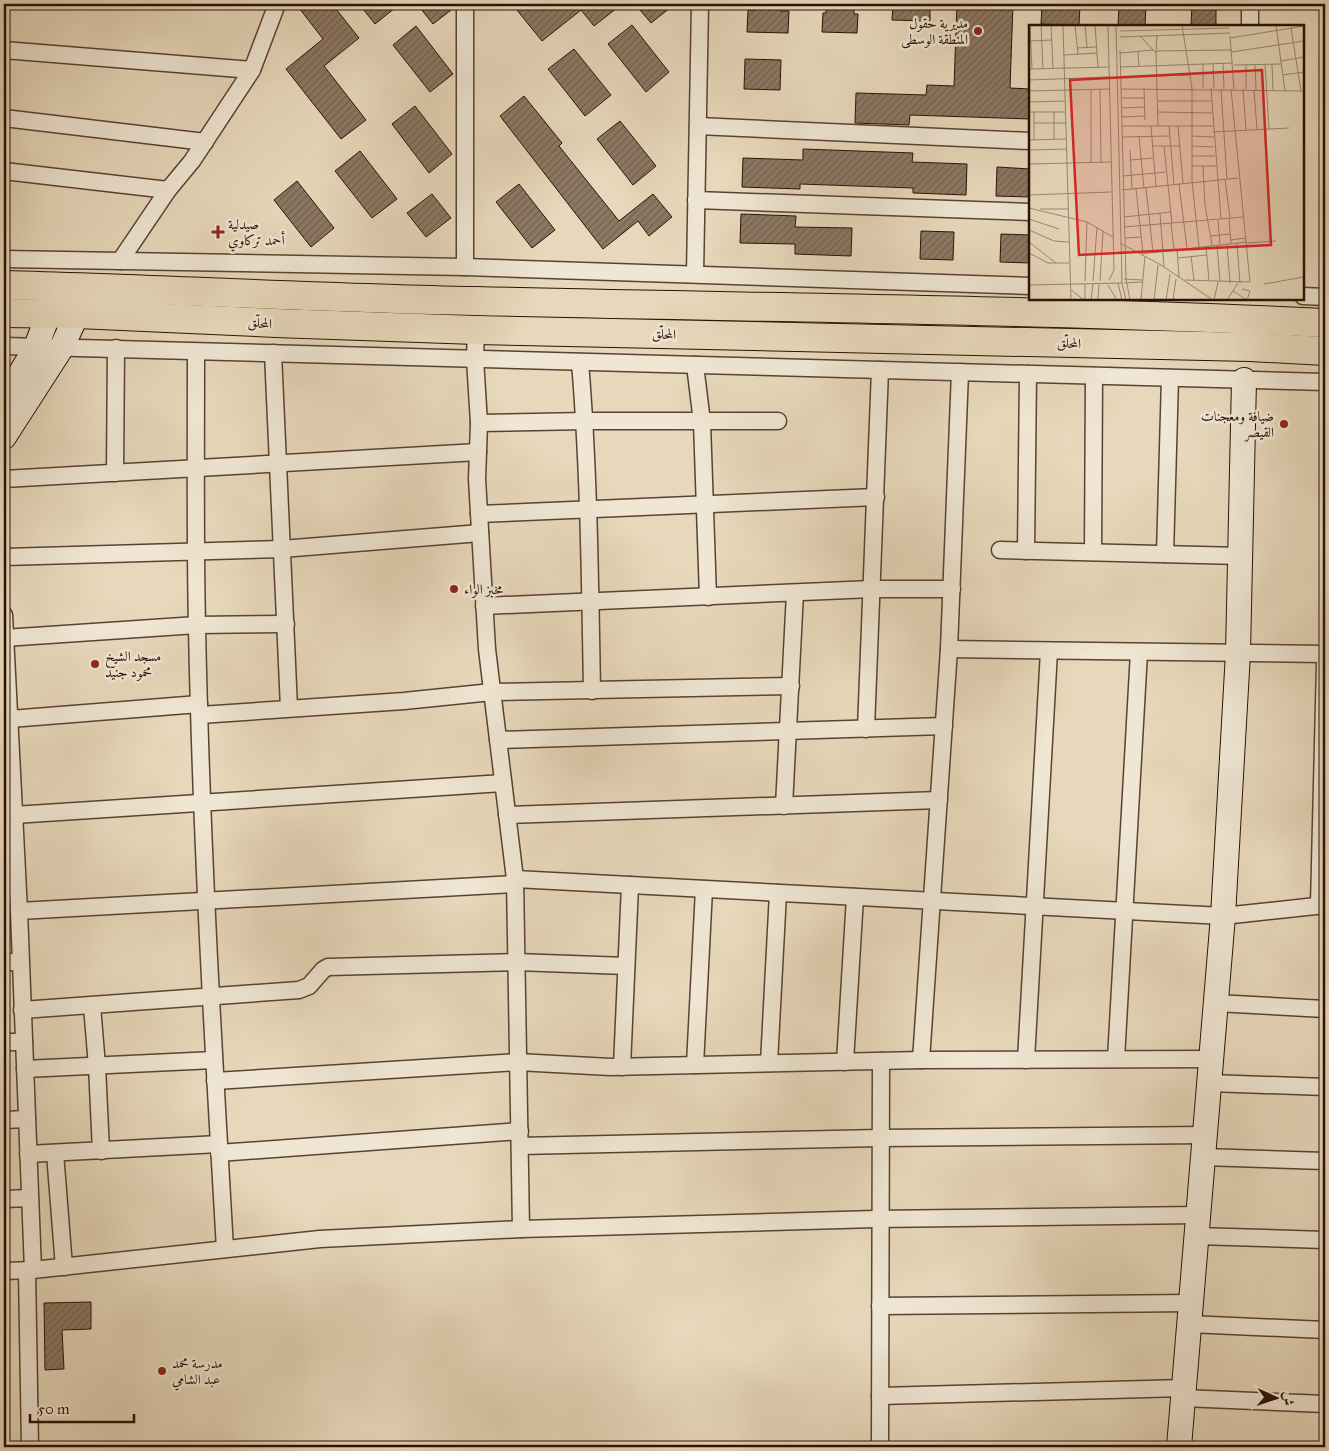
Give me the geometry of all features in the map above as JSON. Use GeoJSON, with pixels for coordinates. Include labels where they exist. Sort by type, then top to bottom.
{"type":"FeatureCollection","features":[{"type":"Feature","properties":{"kind":"highway","name":"المحلّق"},"geometry":{"type":"LineString","coordinates":[[4,285],[476,301],[871,308],[1228,318],[1325,323]]}},
{"type":"Feature","properties":{"kind":"highway","name":"المحلّق"},"geometry":{"type":"LineString","coordinates":[[4,313],[77,314],[276,324],[476,330],[1202,346],[1325,351]]}},
{"type":"Feature","properties":{"kind":"street"},"geometry":{"type":"LineString","coordinates":[[120,261],[168,190],[192,161],[252,70],[277,4]]}},
{"type":"Feature","properties":{"kind":"street"},"geometry":{"type":"LineString","coordinates":[[464,266],[465,4]]}},
{"type":"Feature","properties":{"kind":"street"},"geometry":{"type":"LineString","coordinates":[[695,274],[700,4]]}},
{"type":"Feature","properties":{"kind":"street"},"geometry":{"type":"LineString","coordinates":[[1250,4],[1250,25]]}},
{"type":"Feature","properties":{"kind":"street"},"geometry":{"type":"LineString","coordinates":[[4,50],[252,70]]}},
{"type":"Feature","properties":{"kind":"street"},"geometry":{"type":"LineString","coordinates":[[4,118],[205,142]]}},
{"type":"Feature","properties":{"kind":"street"},"geometry":{"type":"LineString","coordinates":[[698,126],[1029,141]]}},
{"type":"Feature","properties":{"kind":"street"},"geometry":{"type":"LineString","coordinates":[[4,171],[168,190]]}},
{"type":"Feature","properties":{"kind":"street"},"geometry":{"type":"LineString","coordinates":[[696,200],[1029,212]]}},
{"type":"Feature","properties":{"kind":"street"},"geometry":{"type":"LineString","coordinates":[[4,259],[464,266],[1029,286]]}},
{"type":"Feature","properties":{"kind":"street"},"geometry":{"type":"LineString","coordinates":[[1304,296],[1325,296]]}},
{"type":"Feature","properties":{"kind":"street"},"geometry":{"type":"LineString","coordinates":[[4,401],[36,347],[49,313]]}},
{"type":"Feature","properties":{"kind":"street"},"geometry":{"type":"LineString","coordinates":[[4,437],[62,348],[77,314]]}},
{"type":"Feature","properties":{"kind":"street"},"geometry":{"type":"LineString","coordinates":[[476,330],[475,359],[479,423],[477,479],[487,649],[515,882],[522,1229]]}},
{"type":"Feature","properties":{"kind":"street"},"geometry":{"type":"LineString","coordinates":[[4,346],[1325,382]]}},
{"type":"Feature","properties":{"kind":"street"},"geometry":{"type":"LineString","coordinates":[[116,348],[116,472]]}},
{"type":"Feature","properties":{"kind":"street"},"geometry":{"type":"LineString","coordinates":[[196,352],[196,625],[211,998],[225,1249]]}},
{"type":"Feature","properties":{"kind":"street"},"geometry":{"type":"LineString","coordinates":[[273,353],[289,708]]}},
{"type":"Feature","properties":{"kind":"street"},"geometry":{"type":"LineString","coordinates":[[580,362],[585,421],[592,691]]}},
{"type":"Feature","properties":{"kind":"street"},"geometry":{"type":"LineString","coordinates":[[695,365],[702,422],[708,596]]}},
{"type":"Feature","properties":{"kind":"street"},"geometry":{"type":"LineString","coordinates":[[866,729],[880,370]]}},
{"type":"Feature","properties":{"kind":"street"},"geometry":{"type":"LineString","coordinates":[[921,1060],[949,649],[960,372]]}},
{"type":"Feature","properties":{"kind":"street"},"geometry":{"type":"LineString","coordinates":[[1026,551],[1028,374]]}},
{"type":"Feature","properties":{"kind":"street"},"geometry":{"type":"LineString","coordinates":[[1093,552],[1094,376]]}},
{"type":"Feature","properties":{"kind":"street"},"geometry":{"type":"LineString","coordinates":[[1165,554],[1170,378]]}},
{"type":"Feature","properties":{"kind":"street"},"geometry":{"type":"LineString","coordinates":[[1178,1447],[1223,916],[1238,653],[1244,380]]}},
{"type":"Feature","properties":{"kind":"street"},"geometry":{"type":"LineString","coordinates":[[479,423],[585,421],[778,422]]}},
{"type":"Feature","properties":{"kind":"street"},"geometry":{"type":"LineString","coordinates":[[4,480],[196,467],[278,465],[478,452]]}},
{"type":"Feature","properties":{"kind":"street"},"geometry":{"type":"LineString","coordinates":[[479,514],[876,497]]}},
{"type":"Feature","properties":{"kind":"street"},"geometry":{"type":"LineString","coordinates":[[4,557],[282,549],[480,534]]}},
{"type":"Feature","properties":{"kind":"street"},"geometry":{"type":"LineString","coordinates":[[1000,550],[1241,556]]}},
{"type":"Feature","properties":{"kind":"street"},"geometry":{"type":"LineString","coordinates":[[484,606],[872,589],[952,590]]}},
{"type":"Feature","properties":{"kind":"street"},"geometry":{"type":"LineString","coordinates":[[784,806],[795,593]]}},
{"type":"Feature","properties":{"kind":"street"},"geometry":{"type":"LineString","coordinates":[[4,615],[10,719],[7,744],[14,815],[19,911],[30,1198],[30,1447]]}},
{"type":"Feature","properties":{"kind":"street"},"geometry":{"type":"LineString","coordinates":[[5,638],[196,625],[286,624]]}},
{"type":"Feature","properties":{"kind":"street"},"geometry":{"type":"LineString","coordinates":[[949,649],[1325,654]]}},
{"type":"Feature","properties":{"kind":"street"},"geometry":{"type":"LineString","coordinates":[[1026,1060],[1049,651]]}},
{"type":"Feature","properties":{"kind":"street"},"geometry":{"type":"LineString","coordinates":[[1116,1059],[1139,652]]}},
{"type":"Feature","properties":{"kind":"street"},"geometry":{"type":"LineString","coordinates":[[19,911],[515,882],[630,885],[1223,916],[1322,905],[1325,663]]}},
{"type":"Feature","properties":{"kind":"street"},"geometry":{"type":"LineString","coordinates":[[10,719],[199,709],[289,708],[404,701],[492,692],[790,686]]}},
{"type":"Feature","properties":{"kind":"street"},"geometry":{"type":"LineString","coordinates":[[498,740],[944,726]]}},
{"type":"Feature","properties":{"kind":"street"},"geometry":{"type":"LineString","coordinates":[[14,815],[503,783]]}},
{"type":"Feature","properties":{"kind":"street"},"geometry":{"type":"LineString","coordinates":[[507,816],[939,800]]}},
{"type":"Feature","properties":{"kind":"street"},"geometry":{"type":"LineString","coordinates":[[622,1067],[630,885]]}},
{"type":"Feature","properties":{"kind":"street"},"geometry":{"type":"LineString","coordinates":[[695,1065],[704,889]]}},
{"type":"Feature","properties":{"kind":"street"},"geometry":{"type":"LineString","coordinates":[[769,1063],[778,893]]}},
{"type":"Feature","properties":{"kind":"street"},"geometry":{"type":"LineString","coordinates":[[845,1062],[855,897]]}},
{"type":"Feature","properties":{"kind":"street"},"geometry":{"type":"LineString","coordinates":[[4,962],[20,962]]}},
{"type":"Feature","properties":{"kind":"street"},"geometry":{"type":"LineString","coordinates":[[22,1010],[211,998],[299,990],[309,986],[328,967],[516,962],[626,966]]}},
{"type":"Feature","properties":{"kind":"street"},"geometry":{"type":"LineString","coordinates":[[1216,1003],[1325,1009]]}},
{"type":"Feature","properties":{"kind":"street"},"geometry":{"type":"LineString","coordinates":[[92,1006],[101,1151]]}},
{"type":"Feature","properties":{"kind":"street"},"geometry":{"type":"LineString","coordinates":[[4,1042],[24,1042]]}},
{"type":"Feature","properties":{"kind":"street"},"geometry":{"type":"LineString","coordinates":[[215,1081],[518,1062],[622,1067],[921,1060],[1212,1059]]}},
{"type":"Feature","properties":{"kind":"street"},"geometry":{"type":"LineString","coordinates":[[24,1070],[214,1060]]}},
{"type":"Feature","properties":{"kind":"street"},"geometry":{"type":"LineString","coordinates":[[880,1061],[880,1447]]}},
{"type":"Feature","properties":{"kind":"street"},"geometry":{"type":"LineString","coordinates":[[1209,1083],[1325,1087]]}},
{"type":"Feature","properties":{"kind":"street"},"geometry":{"type":"LineString","coordinates":[[4,1120],[26,1119]]}},
{"type":"Feature","properties":{"kind":"street"},"geometry":{"type":"LineString","coordinates":[[28,1154],[520,1139],[880,1138],[1204,1146],[1325,1161]]}},
{"type":"Feature","properties":{"kind":"street"},"geometry":{"type":"LineString","coordinates":[[55,1153],[64,1267]]}},
{"type":"Feature","properties":{"kind":"street"},"geometry":{"type":"LineString","coordinates":[[4,1199],[30,1198]]}},
{"type":"Feature","properties":{"kind":"street"},"geometry":{"type":"LineString","coordinates":[[4,1271],[64,1267],[320,1239],[522,1229],[879,1220],[1197,1226],[1325,1240]]}},
{"type":"Feature","properties":{"kind":"street"},"geometry":{"type":"LineString","coordinates":[[880,1306],[1190,1313],[1325,1330]]}},
{"type":"Feature","properties":{"kind":"street"},"geometry":{"type":"LineString","coordinates":[[880,1396],[1183,1393],[1325,1404]]}},
{"type":"Feature","properties":{"kind":"building"},"geometry":{"type":"Polygon","coordinates":[[[296,4],[332,4],[359,38],[324,66],[366,120],[341,139],[286,69],[323,39],[296,4]]]}},
{"type":"Feature","properties":{"kind":"building"},"geometry":{"type":"Polygon","coordinates":[[[359,4],[400,4],[375,24],[359,4]]]}},
{"type":"Feature","properties":{"kind":"building"},"geometry":{"type":"Polygon","coordinates":[[[417,4],[455,4],[455,7],[433,24],[417,4]]]}},
{"type":"Feature","properties":{"kind":"building"},"geometry":{"type":"Polygon","coordinates":[[[512,4],[622,4],[594,26],[581,10],[542,41],[512,4]]]}},
{"type":"Feature","properties":{"kind":"building"},"geometry":{"type":"Polygon","coordinates":[[[635,4],[675,4],[651,23],[635,4]]]}},
{"type":"Feature","properties":{"kind":"building"},"geometry":{"type":"Polygon","coordinates":[[[757,4],[780,4],[780,11],[789,11],[788,33],[747,32],[748,10],[756,10],[757,4]]]}},
{"type":"Feature","properties":{"kind":"building"},"geometry":{"type":"Polygon","coordinates":[[[826,4],[854,4],[854,14],[858,14],[857,33],[822,32],[823,13],[826,13],[826,4]]]}},
{"type":"Feature","properties":{"kind":"building"},"geometry":{"type":"Polygon","coordinates":[[[893,4],[930,4],[930,21],[892,20],[893,4]]]}},
{"type":"Feature","properties":{"kind":"building"},"geometry":{"type":"Polygon","coordinates":[[[957,4],[1013,4],[1010,88],[1029,89],[1029,119],[910,115],[909,125],[855,123],[856,93],[926,95],[927,85],[954,86],[957,4]]]}},
{"type":"Feature","properties":{"kind":"building"},"geometry":{"type":"Polygon","coordinates":[[[1042,4],[1080,4],[1079,25],[1041,24],[1042,4]]]}},
{"type":"Feature","properties":{"kind":"building"},"geometry":{"type":"Polygon","coordinates":[[[1119,4],[1146,4],[1145,25],[1118,25],[1119,4]]]}},
{"type":"Feature","properties":{"kind":"building"},"geometry":{"type":"Polygon","coordinates":[[[1192,4],[1216,4],[1216,25],[1191,25],[1192,4]]]}},
{"type":"Feature","properties":{"kind":"building"},"geometry":{"type":"Polygon","coordinates":[[[632,25],[669,72],[646,92],[608,44],[632,25]]]}},
{"type":"Feature","properties":{"kind":"building"},"geometry":{"type":"Polygon","coordinates":[[[416,26],[453,74],[430,92],[393,45],[416,26]]]}},
{"type":"Feature","properties":{"kind":"building"},"geometry":{"type":"Polygon","coordinates":[[[574,49],[611,95],[585,116],[548,69],[574,49]]]}},
{"type":"Feature","properties":{"kind":"building"},"geometry":{"type":"Polygon","coordinates":[[[745,59],[781,60],[780,90],[744,89],[745,59]]]}},
{"type":"Feature","properties":{"kind":"building"},"geometry":{"type":"Polygon","coordinates":[[[524,96],[562,143],[559,146],[619,221],[653,194],[672,217],[649,236],[638,221],[603,249],[500,116],[524,96]]]}},
{"type":"Feature","properties":{"kind":"building"},"geometry":{"type":"Polygon","coordinates":[[[415,106],[452,154],[429,173],[392,124],[415,106]]]}},
{"type":"Feature","properties":{"kind":"building"},"geometry":{"type":"Polygon","coordinates":[[[620,121],[656,166],[633,185],[597,139],[620,121]]]}},
{"type":"Feature","properties":{"kind":"building"},"geometry":{"type":"Polygon","coordinates":[[[803,149],[913,153],[912,162],[967,164],[966,195],[913,193],[913,188],[800,184],[800,189],[742,187],[743,158],[803,160],[803,149]]]}},
{"type":"Feature","properties":{"kind":"building"},"geometry":{"type":"Polygon","coordinates":[[[360,151],[397,199],[372,218],[335,171],[360,151]]]}},
{"type":"Feature","properties":{"kind":"building"},"geometry":{"type":"Polygon","coordinates":[[[997,167],[1029,169],[1029,197],[996,196],[997,167]]]}},
{"type":"Feature","properties":{"kind":"building"},"geometry":{"type":"Polygon","coordinates":[[[297,181],[334,228],[311,247],[274,200],[297,181]]]}},
{"type":"Feature","properties":{"kind":"building"},"geometry":{"type":"Polygon","coordinates":[[[519,184],[555,230],[532,248],[496,202],[519,184]]]}},
{"type":"Feature","properties":{"kind":"building"},"geometry":{"type":"Polygon","coordinates":[[[432,194],[451,218],[426,237],[407,213],[432,194]]]}},
{"type":"Feature","properties":{"kind":"building"},"geometry":{"type":"Polygon","coordinates":[[[741,214],[796,216],[795,227],[852,228],[851,256],[795,254],[795,244],[740,243],[741,214]]]}},
{"type":"Feature","properties":{"kind":"building"},"geometry":{"type":"Polygon","coordinates":[[[921,231],[954,232],[953,260],[920,259],[921,231]]]}},
{"type":"Feature","properties":{"kind":"building"},"geometry":{"type":"Polygon","coordinates":[[[1001,234],[1029,235],[1029,263],[1000,262],[1001,234]]]}},
{"type":"Feature","properties":{"kind":"building"},"geometry":{"type":"Polygon","coordinates":[[[91,1302],[91,1329],[62,1330],[64,1369],[45,1370],[44,1303],[91,1302]]]}},
{"type":"Feature","properties":{"kind":"place","name":"مديرية حقول المنطقة الوسطى"},"geometry":{"type":"Point","coordinates":[978,31]}},
{"type":"Feature","properties":{"kind":"place","name":"صيدلية أحمد تركاوي"},"geometry":{"type":"Point","coordinates":[218,232]}},
{"type":"Feature","properties":{"kind":"place","name":"ضيافة ومعجنات القيصر"},"geometry":{"type":"Point","coordinates":[1284,424]}},
{"type":"Feature","properties":{"kind":"place","name":"مخبز الواء"},"geometry":{"type":"Point","coordinates":[454,589]}},
{"type":"Feature","properties":{"kind":"place","name":"مسجد الشيخ محمود جنيد"},"geometry":{"type":"Point","coordinates":[95,664]}},
{"type":"Feature","properties":{"kind":"place","name":"مدرسة محمد عبد الشامي"},"geometry":{"type":"Point","coordinates":[162,1371]}}]}
